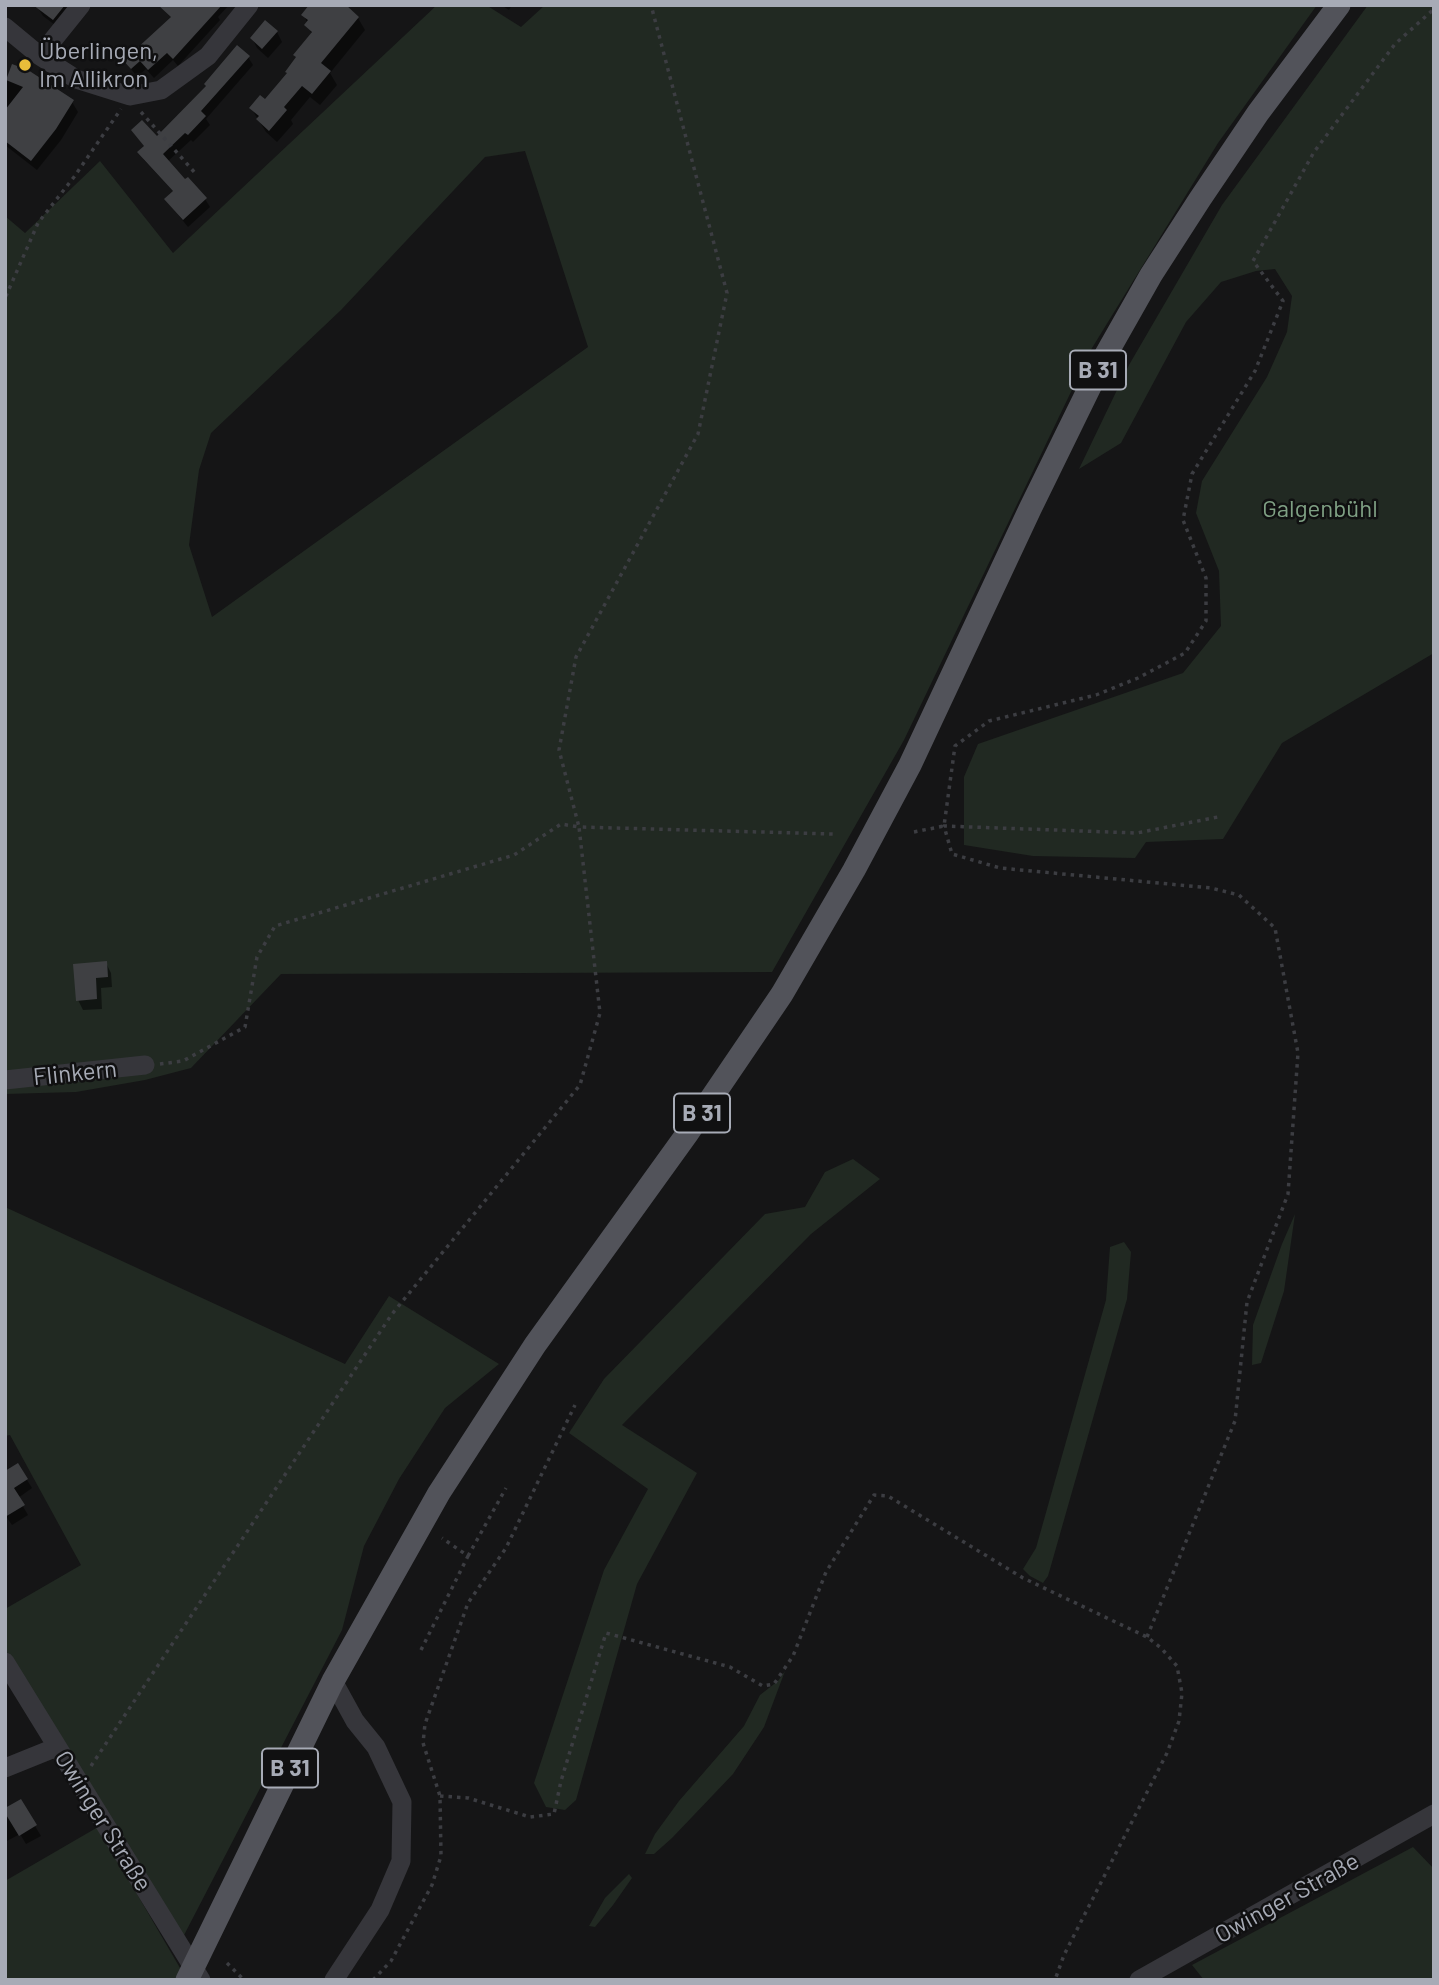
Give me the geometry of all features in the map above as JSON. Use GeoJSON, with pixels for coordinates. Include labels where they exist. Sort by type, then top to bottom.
{"type":"FeatureCollection","features":[{"type":"Feature","properties":{"kind":"main road","name":"B 31"},"geometry":{"type":"LineString","coordinates":[[187,1980],[333,1681],[439,1493],[527,1357],[687,1134],[782,995],[854,870],[909,765],[1030,509],[1111,346],[1151,275],[1200,199],[1258,113],[1339,5]]}},
{"type":"Feature","properties":{"kind":"street"},"geometry":{"type":"LineString","coordinates":[[40,56],[81,5]]}},
{"type":"Feature","properties":{"kind":"street"},"geometry":{"type":"LineString","coordinates":[[5,27],[40,56],[76,79],[130,96],[161,90],[208,56],[250,5]]}},
{"type":"Feature","properties":{"kind":"street","name":"Flinkern"},"geometry":{"type":"LineString","coordinates":[[5,1080],[145,1065]]}},
{"type":"Feature","properties":{"kind":"street","name":"Owinger Straße"},"geometry":{"type":"LineString","coordinates":[[5,1662],[201,1980]]}},
{"type":"Feature","properties":{"kind":"street"},"geometry":{"type":"LineString","coordinates":[[333,1681],[355,1721],[376,1746],[402,1802],[401,1861],[380,1910],[334,1980]]}},
{"type":"Feature","properties":{"kind":"street"},"geometry":{"type":"LineString","coordinates":[[5,1768],[57,1747]]}},
{"type":"Feature","properties":{"kind":"street","name":"Owinger Straße"},"geometry":{"type":"LineString","coordinates":[[1139,1980],[1434,1814]]}},
{"type":"Feature","properties":{"kind":"path"},"geometry":{"type":"LineString","coordinates":[[79,1782],[392,1314],[580,1085],[600,1013],[579,827],[559,750],[576,657],[698,434],[727,293],[651,5]]}},
{"type":"Feature","properties":{"kind":"path"},"geometry":{"type":"LineString","coordinates":[[1147,1637],[1234,1421],[1247,1302],[1288,1194],[1298,1053],[1279,941],[1275,928],[1238,895],[1211,888],[1000,868],[952,854],[944,826],[955,746],[989,722],[1096,695],[1138,678],[1185,653],[1206,621],[1206,578],[1183,520],[1192,474],[1255,371],[1283,301],[1254,261],[1314,152],[1395,44],[1434,9]]}},
{"type":"Feature","properties":{"kind":"path"},"geometry":{"type":"LineString","coordinates":[[5,304],[38,223],[74,177],[130,96],[195,174]]}},
{"type":"Feature","properties":{"kind":"path"},"geometry":{"type":"LineString","coordinates":[[914,832],[944,826],[1138,833],[1218,817]]}},
{"type":"Feature","properties":{"kind":"path"},"geometry":{"type":"LineString","coordinates":[[145,1065],[183,1061],[245,1027],[257,957],[275,926],[514,855],[561,824],[579,827],[833,834]]}},
{"type":"Feature","properties":{"kind":"path"},"geometry":{"type":"LineString","coordinates":[[373,1980],[391,1961],[432,1885],[441,1856],[440,1796],[423,1743],[425,1724],[468,1603],[506,1548],[575,1405]]}},
{"type":"Feature","properties":{"kind":"path"},"geometry":{"type":"LineString","coordinates":[[421,1650],[506,1488]]}},
{"type":"Feature","properties":{"kind":"path"},"geometry":{"type":"LineString","coordinates":[[440,1796],[468,1798],[530,1817],[554,1814],[561,1781],[606,1633],[730,1667],[763,1686],[774,1684],[793,1656],[827,1572],[874,1495],[888,1496],[1023,1578],[1147,1637],[1177,1666],[1182,1693],[1179,1721],[1167,1753],[1055,1980]]}},
{"type":"Feature","properties":{"kind":"path"},"geometry":{"type":"LineString","coordinates":[[442,1538],[468,1556]]}},
{"type":"Feature","properties":{"kind":"path"},"geometry":{"type":"LineString","coordinates":[[226,1963],[244,1980]]}},
{"type":"Feature","properties":{"kind":"green space"},"geometry":{"type":"Polygon","coordinates":[[[437,5],[486,5],[521,27],[545,5],[1317,5],[1218,143],[1092,348],[904,740],[772,972],[281,974],[191,1068],[145,1080],[76,1092],[5,1094],[5,216],[25,233],[100,161],[173,253],[437,5]],[[525,151],[485,157],[341,310],[211,433],[199,470],[189,545],[212,617],[588,347],[525,151]]]}},
{"type":"Feature","properties":{"kind":"green space","name":"Galgenbühl"},"geometry":{"type":"Polygon","coordinates":[[[1368,5],[1434,5],[1434,653],[1282,743],[1223,839],[1146,842],[1135,858],[1033,856],[964,845],[964,777],[978,744],[1183,673],[1221,626],[1219,571],[1196,513],[1202,481],[1267,377],[1287,332],[1292,296],[1275,269],[1256,271],[1221,282],[1186,322],[1121,443],[1079,469],[1129,365],[1222,205],[1368,5]]]}},
{"type":"Feature","properties":{"kind":"green space"},"geometry":{"type":"Polygon","coordinates":[[[853,1159],[880,1179],[811,1234],[622,1425],[697,1473],[637,1584],[576,1800],[565,1810],[546,1807],[534,1783],[604,1570],[648,1489],[569,1433],[604,1379],[765,1214],[805,1207],[825,1172],[853,1159]]]}},
{"type":"Feature","properties":{"kind":"green space"},"geometry":{"type":"Polygon","coordinates":[[[5,1207],[345,1364],[389,1296],[499,1364],[445,1408],[399,1479],[364,1546],[342,1630],[182,1939],[5,1649],[5,1609],[81,1565],[10,1435],[5,1436],[5,1207]]]}},
{"type":"Feature","properties":{"kind":"green space"},"geometry":{"type":"Polygon","coordinates":[[[1295,1214],[1284,1291],[1261,1363],[1252,1365],[1253,1325],[1295,1214]]]}},
{"type":"Feature","properties":{"kind":"green space"},"geometry":{"type":"Polygon","coordinates":[[[1124,1242],[1131,1252],[1127,1299],[1048,1576],[1043,1583],[1023,1569],[1036,1548],[1106,1300],[1110,1247],[1124,1242]]]}},
{"type":"Feature","properties":{"kind":"green space"},"geometry":{"type":"Polygon","coordinates":[[[785,1671],[764,1727],[733,1774],[672,1838],[654,1854],[645,1854],[655,1834],[679,1801],[744,1726],[760,1695],[778,1681],[785,1671]]]}},
{"type":"Feature","properties":{"kind":"green space"},"geometry":{"type":"Polygon","coordinates":[[[98,1827],[187,1980],[5,1980],[5,1881],[98,1827]]]}},
{"type":"Feature","properties":{"kind":"green space"},"geometry":{"type":"Polygon","coordinates":[[[1413,1847],[1434,1869],[1434,1980],[1204,1980],[1192,1965],[1413,1847]]]}},
{"type":"Feature","properties":{"kind":"green space"},"geometry":{"type":"Polygon","coordinates":[[[629,1874],[632,1878],[613,1905],[595,1927],[589,1926],[605,1898],[629,1874]]]}},
{"type":"Feature","properties":{"kind":"building"},"geometry":{"type":"Polygon","coordinates":[[[33,5],[65,5],[53,20],[33,5]]]}},
{"type":"Feature","properties":{"kind":"building"},"geometry":{"type":"Polygon","coordinates":[[[158,5],[222,5],[173,59],[167,53],[148,70],[140,61],[131,69],[120,57],[131,48],[134,51],[171,17],[158,5]]]}},
{"type":"Feature","properties":{"kind":"building"},"geometry":{"type":"Polygon","coordinates":[[[309,5],[346,5],[359,17],[321,63],[331,71],[312,94],[302,86],[269,131],[256,119],[259,116],[249,108],[260,95],[265,99],[287,73],[285,72],[296,57],[293,55],[312,32],[304,25],[308,20],[301,15],[309,5]]]}},
{"type":"Feature","properties":{"kind":"building"},"geometry":{"type":"Polygon","coordinates":[[[265,20],[278,31],[262,49],[250,38],[265,20]]]}},
{"type":"Feature","properties":{"kind":"building"},"geometry":{"type":"Polygon","coordinates":[[[237,45],[250,56],[201,111],[206,116],[188,135],[185,133],[163,154],[185,179],[188,177],[207,198],[183,220],[164,199],[173,191],[137,152],[144,146],[131,130],[142,120],[157,136],[206,86],[204,84],[237,45]]]}},
{"type":"Feature","properties":{"kind":"building"},"geometry":{"type":"Polygon","coordinates":[[[12,64],[28,70],[74,100],[31,161],[5,141],[5,110],[23,87],[6,80],[12,64]]]}},
{"type":"Feature","properties":{"kind":"building"},"geometry":{"type":"Polygon","coordinates":[[[107,961],[108,977],[96,978],[97,999],[76,1001],[73,964],[107,961]]]}},
{"type":"Feature","properties":{"kind":"building"},"geometry":{"type":"Polygon","coordinates":[[[18,1463],[28,1479],[14,1488],[25,1505],[5,1517],[5,1471],[18,1463]]]}},
{"type":"Feature","properties":{"kind":"building"},"geometry":{"type":"Polygon","coordinates":[[[21,1799],[37,1825],[19,1836],[5,1813],[5,1808],[21,1799]]]}},
{"type":"Feature","properties":{"kind":"place","name":"Überlingen, Im Allikron"},"geometry":{"type":"Point","coordinates":[25,65]}}]}
